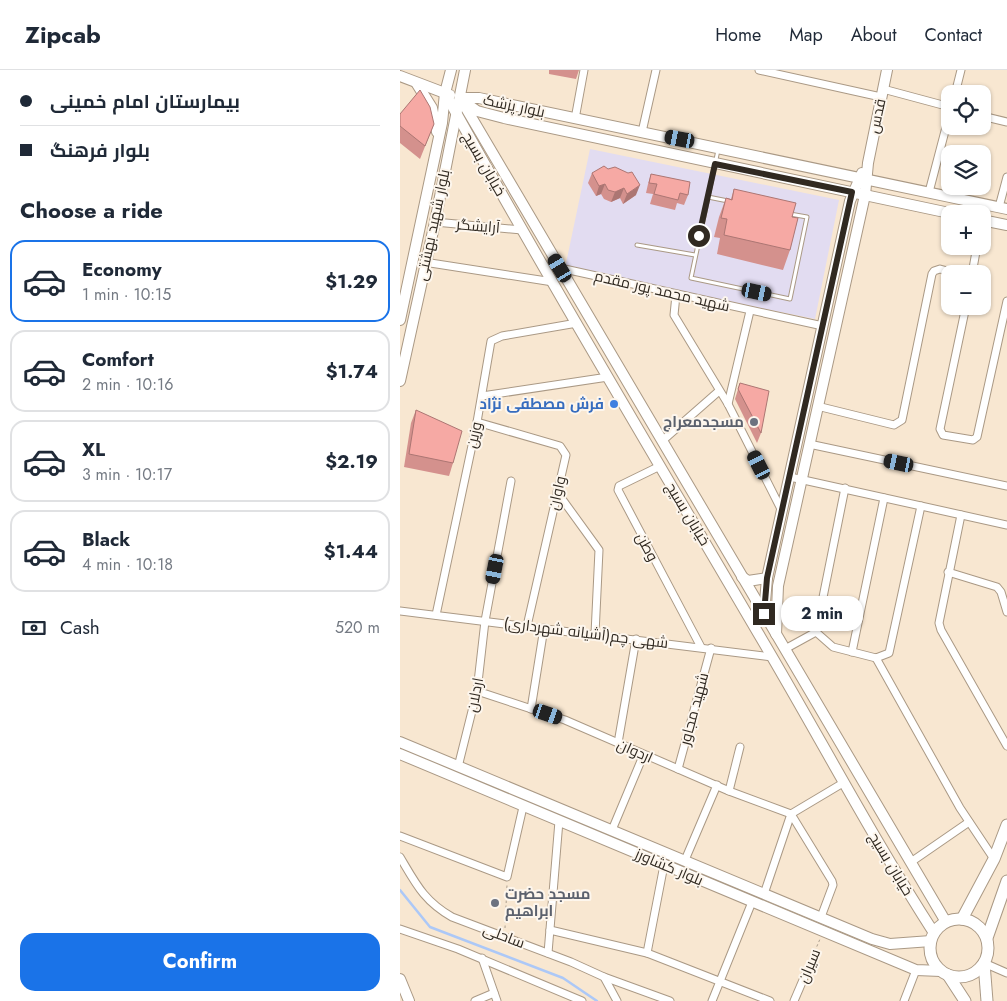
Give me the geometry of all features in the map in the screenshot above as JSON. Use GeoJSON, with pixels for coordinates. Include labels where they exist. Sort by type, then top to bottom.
{"type":"FeatureCollection","features":[{"type":"Feature","properties":{"kind":"main road","name":"بلوار شهید بهشتی"},"geometry":{"type":"LineString","coordinates":[[400,320],[451,70]]}},
{"type":"Feature","properties":{"kind":"main road","name":"بلوار شهید بهشتی"},"geometry":{"type":"LineString","coordinates":[[400,380],[424,262],[435,222],[465,70]]}},
{"type":"Feature","properties":{"kind":"main road","name":"قدس"},"geometry":{"type":"LineString","coordinates":[[863,177],[868,163],[887,70]]}},
{"type":"Feature","properties":{"kind":"main road"},"geometry":{"type":"LineString","coordinates":[[400,76],[460,98]]}},
{"type":"Feature","properties":{"kind":"main road"},"geometry":{"type":"LineString","coordinates":[[417,83],[432,108],[437,127],[437,146]]}},
{"type":"Feature","properties":{"kind":"main road","name":"خیابان بسیج"},"geometry":{"type":"LineString","coordinates":[[445,94],[522,230],[752,621],[932,937]]}},
{"type":"Feature","properties":{"kind":"main road","name":"خیابان بسیج"},"geometry":{"type":"LineString","coordinates":[[460,98],[946,922]]}},
{"type":"Feature","properties":{"kind":"main road","name":"بلوار پزشک"},"geometry":{"type":"LineString","coordinates":[[460,98],[479,98],[863,177],[1003,208]]}},
{"type":"Feature","properties":{"kind":"main road","name":"بلوار پزشک"},"geometry":{"type":"LineString","coordinates":[[460,98],[477,111],[504,118],[715,164],[851,197],[941,212]]}},
{"type":"Feature","properties":{"kind":"main road"},"geometry":{"type":"LineString","coordinates":[[752,621],[764,614],[767,581],[851,197],[863,177]]}},
{"type":"Feature","properties":{"kind":"main road"},"geometry":{"type":"LineString","coordinates":[[776,634],[778,586],[864,199],[863,177]]}},
{"type":"Feature","properties":{"kind":"main road"},"geometry":{"type":"LineString","coordinates":[[991,222],[1007,225]]}},
{"type":"Feature","properties":{"kind":"main road"},"geometry":{"type":"LineString","coordinates":[[742,577],[748,581],[767,581],[778,586]]}},
{"type":"Feature","properties":{"kind":"main road"},"geometry":{"type":"LineString","coordinates":[[804,714],[818,705]]}},
{"type":"Feature","properties":{"kind":"main road","name":"بلوار کشاورز"},"geometry":{"type":"LineString","coordinates":[[400,742],[872,939],[890,944],[932,937]]}},
{"type":"Feature","properties":{"kind":"main road","name":"بلوار کشاورز"},"geometry":{"type":"LineString","coordinates":[[400,754],[916,970],[944,973]]}},
{"type":"Feature","properties":{"kind":"main road"},"geometry":{"type":"LineString","coordinates":[[962,919],[994,859],[1007,825]]}},
{"type":"Feature","properties":{"kind":"main road"},"geometry":{"type":"LineString","coordinates":[[987,938],[1005,900],[1007,881]]}},
{"type":"Feature","properties":{"kind":"main road"},"geometry":{"type":"LineString","coordinates":[[965,1001],[931,957],[932,937],[946,922],[962,919],[978,925],[987,938],[989,947],[984,963],[987,1001]]}},
{"type":"Feature","properties":{"kind":"main road"},"geometry":{"type":"LineString","coordinates":[[944,973],[964,977],[972,974],[984,963]]}},
{"type":"Feature","properties":{"kind":"main road"},"geometry":{"type":"LineString","coordinates":[[400,979],[409,1001]]}},
{"type":"Feature","properties":{"kind":"street"},"geometry":{"type":"LineString","coordinates":[[575,119],[584,70]]}},
{"type":"Feature","properties":{"kind":"street"},"geometry":{"type":"LineString","coordinates":[[642,132],[656,70]]}},
{"type":"Feature","properties":{"kind":"street"},"geometry":{"type":"LineString","coordinates":[[759,70],[941,105]]}},
{"type":"Feature","properties":{"kind":"street"},"geometry":{"type":"LineString","coordinates":[[957,85],[961,70]]}},
{"type":"Feature","properties":{"kind":"street"},"geometry":{"type":"LineString","coordinates":[[991,118],[1007,122]]}},
{"type":"Feature","properties":{"kind":"street"},"geometry":{"type":"LineString","coordinates":[[929,192],[944,135]]}},
{"type":"Feature","properties":{"kind":"street"},"geometry":{"type":"LineString","coordinates":[[1003,208],[1007,177]]}},
{"type":"Feature","properties":{"kind":"street","name":"آرایشگر"},"geometry":{"type":"LineString","coordinates":[[435,222],[522,230]]}},
{"type":"Feature","properties":{"kind":"street"},"geometry":{"type":"LineString","coordinates":[[424,262],[553,282]]}},
{"type":"Feature","properties":{"kind":"street","name":"شهید محمد پور مقدم"},"geometry":{"type":"LineString","coordinates":[[560,268],[823,326]]}},
{"type":"Feature","properties":{"kind":"street"},"geometry":{"type":"LineString","coordinates":[[817,406],[894,425],[902,420],[932,274],[934,271],[941,269]]}},
{"type":"Feature","properties":{"kind":"street"},"geometry":{"type":"LineString","coordinates":[[676,295],[674,315],[728,404],[782,511]]}},
{"type":"Feature","properties":{"kind":"street"},"geometry":{"type":"LineString","coordinates":[[964,315],[940,429],[943,435],[976,439],[1007,301]]}},
{"type":"Feature","properties":{"kind":"street"},"geometry":{"type":"LineString","coordinates":[[728,404],[750,311]]}},
{"type":"Feature","properties":{"kind":"street","name":"وزین"},"geometry":{"type":"LineString","coordinates":[[436,615],[478,422],[491,341],[502,336],[577,323]]}},
{"type":"Feature","properties":{"kind":"street"},"geometry":{"type":"LineString","coordinates":[[482,396],[608,377]]}},
{"type":"Feature","properties":{"kind":"street"},"geometry":{"type":"LineString","coordinates":[[662,441],[720,391]]}},
{"type":"Feature","properties":{"kind":"street","name":"واوان"},"geometry":{"type":"LineString","coordinates":[[478,422],[560,446],[566,455],[527,626]]}},
{"type":"Feature","properties":{"kind":"street"},"geometry":{"type":"LineString","coordinates":[[809,444],[1007,486]]}},
{"type":"Feature","properties":{"kind":"street","name":"وطن"},"geometry":{"type":"LineString","coordinates":[[660,466],[619,486],[618,490],[701,647]]}},
{"type":"Feature","properties":{"kind":"street"},"geometry":{"type":"LineString","coordinates":[[790,477],[1007,525]]}},
{"type":"Feature","properties":{"kind":"street","name":"اردلان"},"geometry":{"type":"LineString","coordinates":[[458,767],[477,691],[485,621],[511,481]]}},
{"type":"Feature","properties":{"kind":"street"},"geometry":{"type":"LineString","coordinates":[[785,649],[816,632],[845,488]]}},
{"type":"Feature","properties":{"kind":"street"},"geometry":{"type":"LineString","coordinates":[[557,492],[598,550],[596,634]]}},
{"type":"Feature","properties":{"kind":"street"},"geometry":{"type":"LineString","coordinates":[[852,652],[884,498]]}},
{"type":"Feature","properties":{"kind":"street"},"geometry":{"type":"LineString","coordinates":[[816,632],[832,647],[876,658],[885,656],[892,647],[921,506]]}},
{"type":"Feature","properties":{"kind":"street"},"geometry":{"type":"LineString","coordinates":[[961,515],[939,618],[941,630],[1007,746]]}},
{"type":"Feature","properties":{"kind":"street"},"geometry":{"type":"LineString","coordinates":[[948,572],[992,584],[1005,595],[1007,612]]}},
{"type":"Feature","properties":{"kind":"street","name":"شهی چم(آشیانه شهرداری)"},"geometry":{"type":"LineString","coordinates":[[400,611],[772,657]]}},
{"type":"Feature","properties":{"kind":"street"},"geometry":{"type":"LineString","coordinates":[[531,709],[544,628]]}},
{"type":"Feature","properties":{"kind":"street"},"geometry":{"type":"LineString","coordinates":[[618,743],[636,639]]}},
{"type":"Feature","properties":{"kind":"street","name":"شهید مجاور"},"geometry":{"type":"LineString","coordinates":[[678,769],[710,648]]}},
{"type":"Feature","properties":{"kind":"street"},"geometry":{"type":"LineString","coordinates":[[876,658],[969,822],[994,859]]}},
{"type":"Feature","properties":{"kind":"street","name":"اردوان"},"geometry":{"type":"LineString","coordinates":[[477,691],[565,720],[643,756],[717,785],[729,792],[791,814]]}},
{"type":"Feature","properties":{"kind":"street"},"geometry":{"type":"LineString","coordinates":[[729,792],[740,747]]}},
{"type":"Feature","properties":{"kind":"street"},"geometry":{"type":"LineString","coordinates":[[612,830],[643,756]]}},
{"type":"Feature","properties":{"kind":"street"},"geometry":{"type":"LineString","coordinates":[[764,894],[791,814],[844,783]]}},
{"type":"Feature","properties":{"kind":"street"},"geometry":{"type":"LineString","coordinates":[[685,860],[717,785]]}},
{"type":"Feature","properties":{"kind":"street"},"geometry":{"type":"LineString","coordinates":[[400,836],[507,877],[523,807]]}},
{"type":"Feature","properties":{"kind":"street"},"geometry":{"type":"LineString","coordinates":[[791,814],[829,873],[832,881],[833,886],[820,917]]}},
{"type":"Feature","properties":{"kind":"street"},"geometry":{"type":"LineString","coordinates":[[548,953],[558,821]]}},
{"type":"Feature","properties":{"kind":"street"},"geometry":{"type":"LineString","coordinates":[[910,862],[969,822]]}},
{"type":"Feature","properties":{"kind":"street","name":"ساحلی"},"geometry":{"type":"LineString","coordinates":[[400,858],[417,887],[434,906],[452,916],[604,977],[670,1001]]}},
{"type":"Feature","properties":{"kind":"street"},"geometry":{"type":"LineString","coordinates":[[647,953],[664,866]]}},
{"type":"Feature","properties":{"kind":"street"},"geometry":{"type":"LineString","coordinates":[[712,1001],[752,902]]}},
{"type":"Feature","properties":{"kind":"street","name":"ساحلی"},"geometry":{"type":"LineString","coordinates":[[400,929],[482,958],[582,1001]]}},
{"type":"Feature","properties":{"kind":"street"},"geometry":{"type":"LineString","coordinates":[[550,930],[647,953],[770,1001]]}},
{"type":"Feature","properties":{"kind":"street"},"geometry":{"type":"LineString","coordinates":[[482,958],[497,1001]]}},
{"type":"Feature","properties":{"kind":"street"},"geometry":{"type":"LineString","coordinates":[[984,963],[1007,973]]}},
{"type":"Feature","properties":{"kind":"street"},"geometry":{"type":"LineString","coordinates":[[904,1001],[916,970]]}},
{"type":"Feature","properties":{"kind":"street","name":"سیران"},"geometry":{"type":"LineString","coordinates":[[794,1001],[806,973]]}},
{"type":"Feature","properties":{"kind":"street"},"geometry":{"type":"LineString","coordinates":[[604,977],[617,1001]]}},
{"type":"Feature","properties":{"kind":"street"},"geometry":{"type":"LineString","coordinates":[[475,1001],[494,993]]}},
{"type":"Feature","properties":{"kind":"lane"},"geometry":{"type":"LineString","coordinates":[[719,147],[691,278],[790,299],[808,217],[780,212]]}},
{"type":"Feature","properties":{"kind":"lane"},"geometry":{"type":"LineString","coordinates":[[708,197],[735,202]]}},
{"type":"Feature","properties":{"kind":"lane"},"geometry":{"type":"LineString","coordinates":[[637,245],[695,255]]}},
{"type":"Feature","properties":{"kind":"path"},"geometry":{"type":"LineString","coordinates":[[504,936],[507,877]]}},
{"type":"Feature","properties":{"kind":"path","name":"سیران"},"geometry":{"type":"LineString","coordinates":[[806,973],[823,932]]}},
{"type":"Feature","properties":{"kind":"shaded area"},"geometry":{"type":"Polygon","coordinates":[[[590,149],[839,200],[815,319],[565,268],[590,149]]]}},
{"type":"Feature","properties":{"kind":"building"},"geometry":{"type":"Polygon","coordinates":[[[420,90],[430,107],[434,124],[425,146],[400,126],[400,114],[420,90]]]}},
{"type":"Feature","properties":{"kind":"building"},"geometry":{"type":"Polygon","coordinates":[[[604,166],[608,169],[615,167],[628,173],[632,172],[640,185],[627,194],[624,188],[615,192],[608,190],[605,184],[599,186],[592,173],[604,166]]]}},
{"type":"Feature","properties":{"kind":"building"},"geometry":{"type":"Polygon","coordinates":[[[651,174],[690,182],[688,195],[680,193],[678,200],[654,194],[657,184],[649,183],[651,174]]]}},
{"type":"Feature","properties":{"kind":"building"},"geometry":{"type":"Polygon","coordinates":[[[734,189],[796,203],[792,217],[798,218],[790,250],[724,235],[727,219],[721,218],[726,198],[732,200],[734,189]]]}},
{"type":"Feature","properties":{"kind":"building"},"geometry":{"type":"Polygon","coordinates":[[[740,383],[769,391],[761,433],[738,389],[740,383]]]}},
{"type":"Feature","properties":{"kind":"building"},"geometry":{"type":"Polygon","coordinates":[[[416,410],[462,431],[453,463],[409,454],[416,410]]]}},
{"type":"Feature","properties":{"kind":"waterway"},"geometry":{"type":"LineString","coordinates":[[400,890],[430,927],[563,978],[597,1001]]}},
{"type":"Feature","properties":{"kind":"place","name":"فرش مصطفی نژاد"},"geometry":{"type":"Point","coordinates":[614,404]}},
{"type":"Feature","properties":{"kind":"place","name":"مسجدمعراج"},"geometry":{"type":"Point","coordinates":[754,422]}},
{"type":"Feature","properties":{"kind":"place","name":"مسجد حضرت ابراهیم"},"geometry":{"type":"Point","coordinates":[495,903]}},
{"type":"Feature","properties":{"kind":"route"},"geometry":{"type":"LineString","coordinates":[[699,236],[715,164],[852,192],[767,578],[764,614]]}}]}
